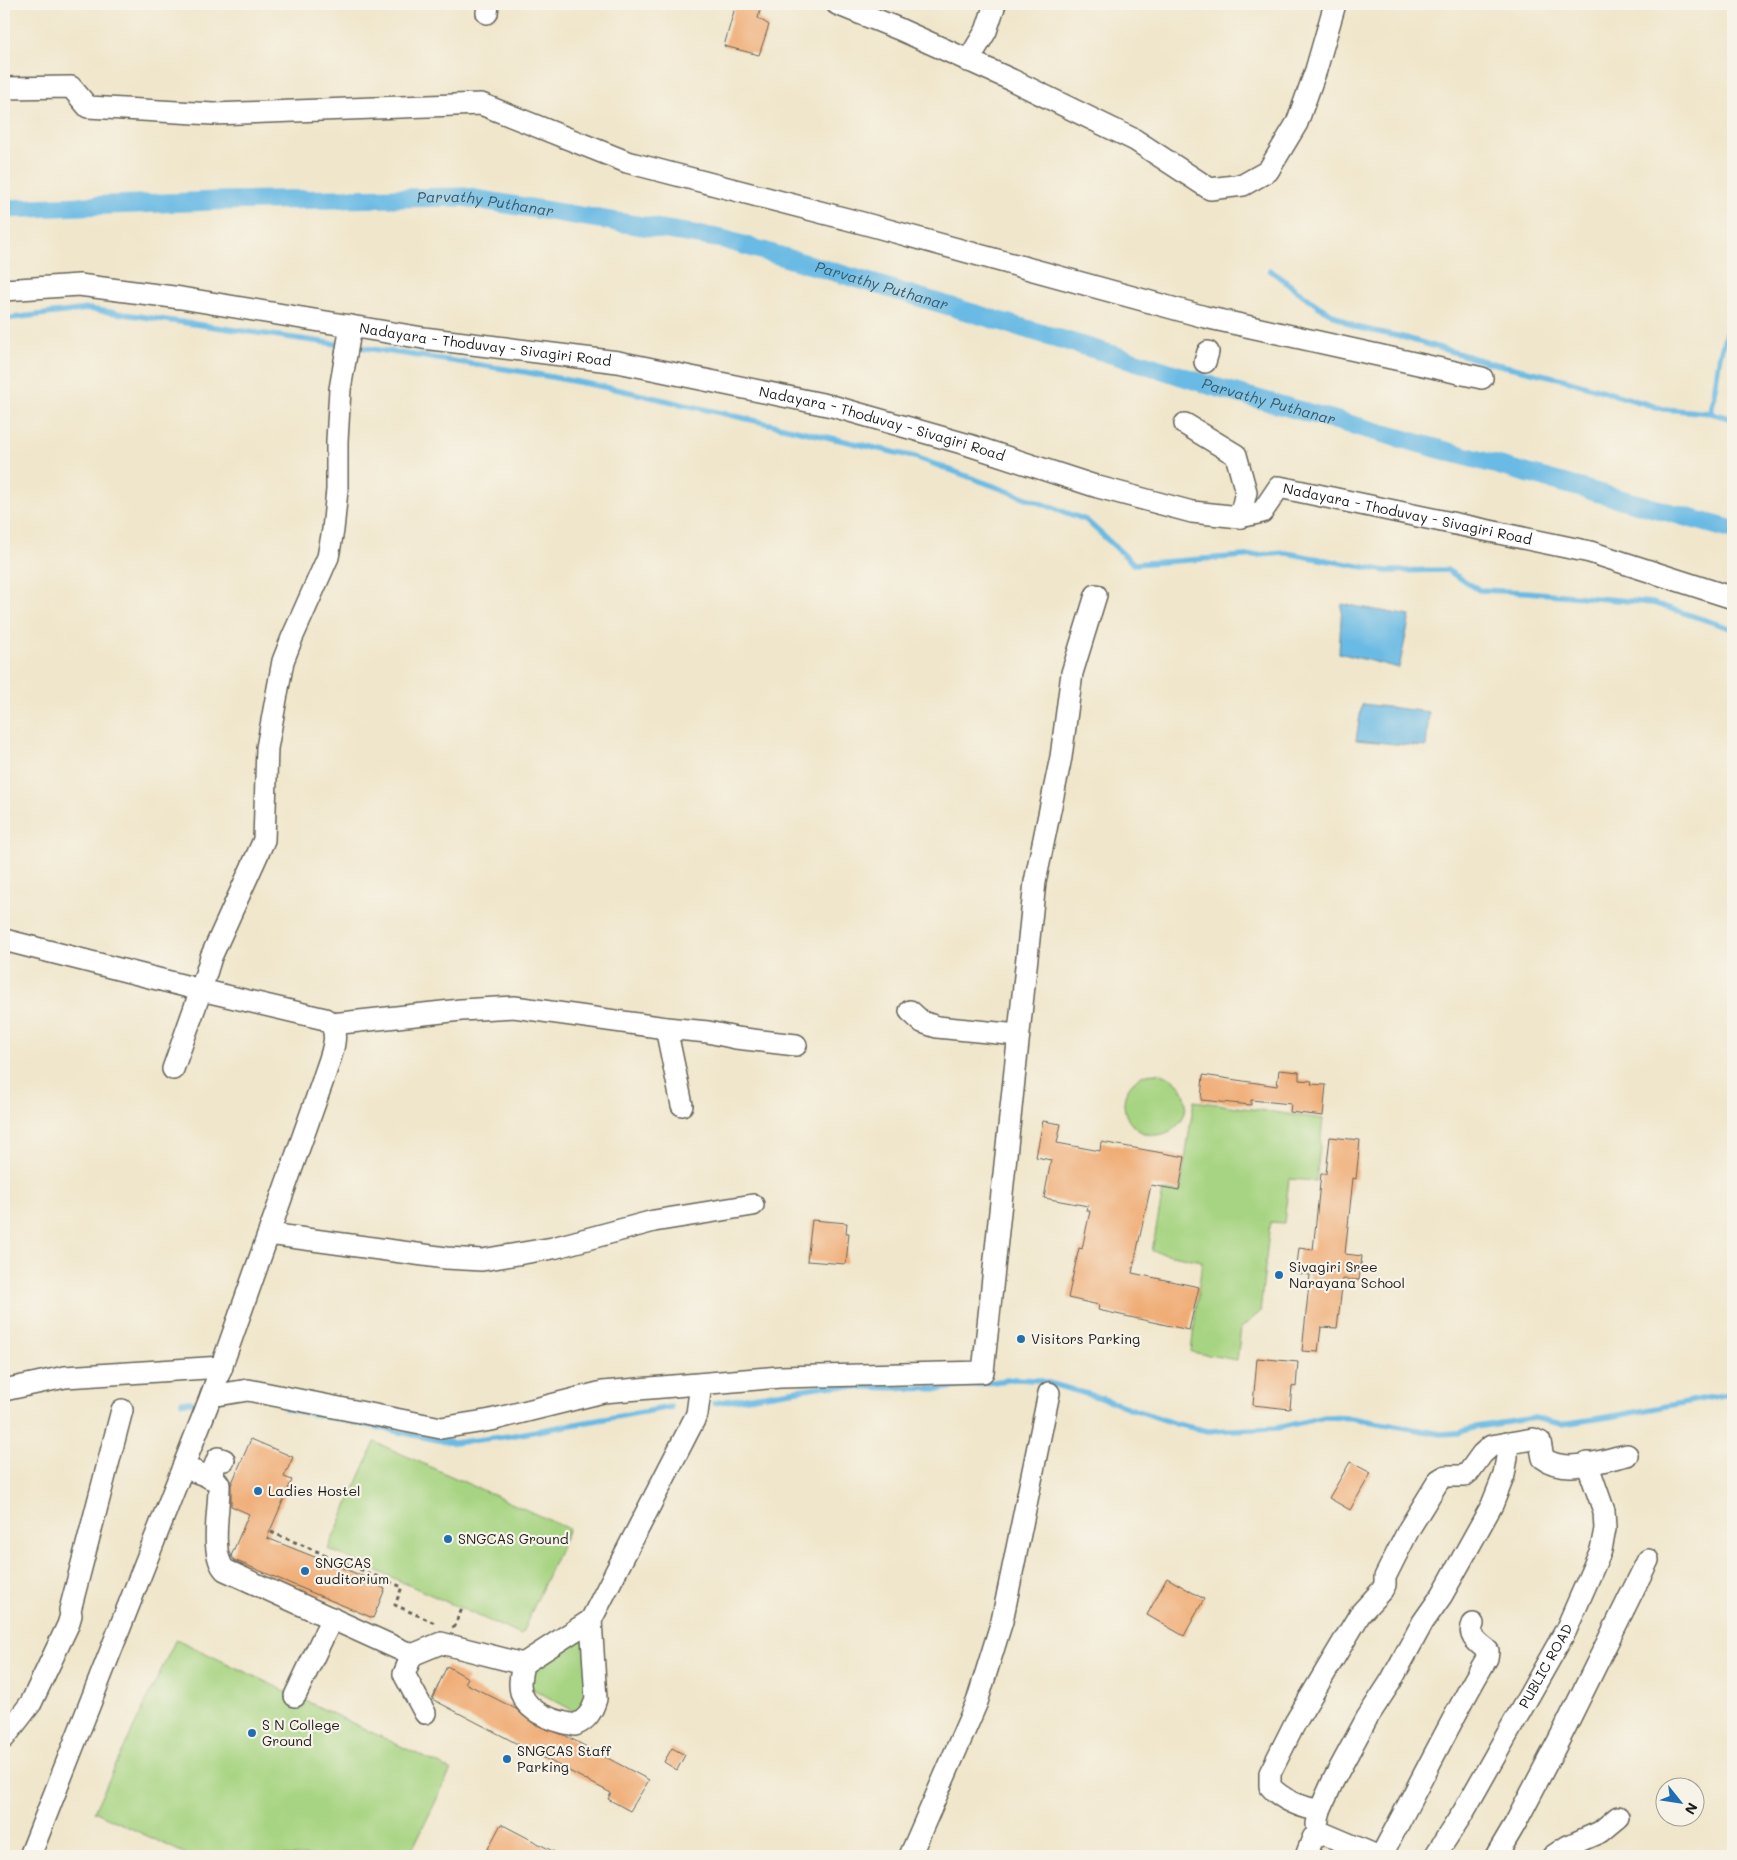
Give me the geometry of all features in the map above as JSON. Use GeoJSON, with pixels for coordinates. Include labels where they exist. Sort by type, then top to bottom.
{"type":"FeatureCollection","features":[{"type":"Feature","properties":{"kind":"street"},"geometry":{"type":"LineString","coordinates":[[968,61],[986,31],[995,4]]}},
{"type":"Feature","properties":{"kind":"street"},"geometry":{"type":"LineString","coordinates":[[844,5],[1012,80],[1135,140],[1210,189],[1243,185],[1268,171],[1297,123],[1316,70],[1335,4]]}},
{"type":"Feature","properties":{"kind":"street"},"geometry":{"type":"LineString","coordinates":[[4,88],[71,87],[88,107],[213,114],[481,104],[627,162],[875,226],[1205,317],[1482,378]]}},
{"type":"Feature","properties":{"kind":"street","name":"Nadayara - Thoduvay - Sivagiri Road"},"geometry":{"type":"LineString","coordinates":[[4,290],[78,285],[181,298],[423,338],[618,362],[832,406],[968,445],[1098,487],[1192,512],[1240,517],[1262,512],[1279,487],[1590,552],[1733,598]]}},
{"type":"Feature","properties":{"kind":"street"},"geometry":{"type":"LineString","coordinates":[[173,1069],[212,957],[264,840],[268,748],[283,661],[328,557],[333,530],[337,490],[340,389],[351,326]]}},
{"type":"Feature","properties":{"kind":"street"},"geometry":{"type":"LineString","coordinates":[[1185,424],[1236,455],[1246,492],[1240,517]]}},
{"type":"Feature","properties":{"kind":"street"},"geometry":{"type":"LineString","coordinates":[[211,1396],[248,1390],[441,1428],[491,1420],[603,1392],[780,1377],[983,1372],[1034,882],[1061,757],[1072,673],[1096,595]]}},
{"type":"Feature","properties":{"kind":"street"},"geometry":{"type":"LineString","coordinates":[[4,940],[325,1019],[332,1024],[335,1036],[323,1080],[222,1367],[30,1856]]}},
{"type":"Feature","properties":{"kind":"street"},"geometry":{"type":"LineString","coordinates":[[332,1024],[429,1015],[461,1010],[514,1007],[796,1045]]}},
{"type":"Feature","properties":{"kind":"street"},"geometry":{"type":"LineString","coordinates":[[910,1011],[922,1022],[937,1027],[1018,1035]]}},
{"type":"Feature","properties":{"kind":"street"},"geometry":{"type":"LineString","coordinates":[[666,1028],[682,1105]]}},
{"type":"Feature","properties":{"kind":"street"},"geometry":{"type":"LineString","coordinates":[[269,1234],[446,1258],[482,1260],[553,1248],[654,1221],[753,1205]]}},
{"type":"Feature","properties":{"kind":"street"},"geometry":{"type":"LineString","coordinates":[[4,1390],[65,1377],[222,1367]]}},
{"type":"Feature","properties":{"kind":"street"},"geometry":{"type":"LineString","coordinates":[[183,1467],[215,1479],[219,1484],[217,1552],[221,1566],[225,1570],[412,1654],[441,1643],[523,1664],[591,1620],[697,1414],[701,1384]]}},
{"type":"Feature","properties":{"kind":"street"},"geometry":{"type":"LineString","coordinates":[[910,1856],[977,1702],[1002,1622],[1049,1393]]}},
{"type":"Feature","properties":{"kind":"street"},"geometry":{"type":"LineString","coordinates":[[4,1738],[31,1703],[68,1625],[71,1615],[70,1610],[122,1410]]}},
{"type":"Feature","properties":{"kind":"street"},"geometry":{"type":"LineString","coordinates":[[1320,1810],[1308,1808],[1283,1796],[1272,1788],[1269,1783],[1270,1773],[1294,1723],[1360,1614],[1385,1585],[1385,1576],[1409,1529],[1437,1482],[1446,1476],[1464,1476],[1490,1447],[1506,1443],[1536,1439],[1540,1442],[1542,1456],[1547,1461],[1567,1466],[1627,1455]]}},
{"type":"Feature","properties":{"kind":"street"},"geometry":{"type":"LineString","coordinates":[[1318,1836],[1317,1824],[1320,1810],[1333,1781],[1367,1718],[1420,1628],[1442,1595],[1483,1522],[1504,1475],[1507,1456],[1506,1443]]}},
{"type":"Feature","properties":{"kind":"street"},"geometry":{"type":"LineString","coordinates":[[210,1478],[218,1458],[224,1460]]}},
{"type":"Feature","properties":{"kind":"street","name":"PUBLIC ROAD"},"geometry":{"type":"LineString","coordinates":[[1435,1856],[1475,1792],[1566,1630],[1601,1550],[1605,1529],[1604,1511],[1587,1463]]}},
{"type":"Feature","properties":{"kind":"street"},"geometry":{"type":"LineString","coordinates":[[1496,1856],[1516,1824],[1648,1560]]}},
{"type":"Feature","properties":{"kind":"street"},"geometry":{"type":"LineString","coordinates":[[295,1696],[332,1618]]}},
{"type":"Feature","properties":{"kind":"street"},"geometry":{"type":"LineString","coordinates":[[523,1664],[520,1685],[525,1702],[545,1716],[558,1722],[575,1725],[584,1721],[593,1709],[596,1699],[591,1620]]}},
{"type":"Feature","properties":{"kind":"street"},"geometry":{"type":"LineString","coordinates":[[1381,1856],[1430,1766],[1457,1710],[1487,1658],[1488,1651],[1472,1637],[1471,1630],[1473,1624]]}},
{"type":"Feature","properties":{"kind":"street"},"geometry":{"type":"LineString","coordinates":[[412,1654],[404,1674],[425,1713]]}},
{"type":"Feature","properties":{"kind":"street"},"geometry":{"type":"LineString","coordinates":[[1553,1856],[1568,1846],[1600,1832],[1618,1817]]}},
{"type":"Feature","properties":{"kind":"street"},"geometry":{"type":"LineString","coordinates":[[1306,1856],[1311,1843],[1318,1836],[1328,1834],[1376,1856]]}},
{"type":"Feature","properties":{"kind":"path"},"geometry":{"type":"LineString","coordinates":[[271,1532],[402,1587],[395,1604]]}},
{"type":"Feature","properties":{"kind":"path"},"geometry":{"type":"LineString","coordinates":[[452,1631],[462,1609]]}},
{"type":"Feature","properties":{"kind":"green space"},"geometry":{"type":"Polygon","coordinates":[[[1149,1073],[1161,1073],[1177,1082],[1184,1092],[1186,1104],[1184,1116],[1177,1126],[1161,1135],[1149,1135],[1138,1130],[1129,1121],[1124,1110],[1124,1098],[1129,1087],[1138,1078],[1149,1073]]]}},
{"type":"Feature","properties":{"kind":"green space"},"geometry":{"type":"Polygon","coordinates":[[[1194,1101],[1323,1119],[1316,1181],[1289,1179],[1284,1223],[1270,1222],[1260,1312],[1241,1328],[1237,1360],[1191,1352],[1202,1261],[1152,1251],[1163,1191],[1180,1192],[1194,1101]]]}},
{"type":"Feature","properties":{"kind":"green space","name":"SNGCAS Ground"},"geometry":{"type":"Polygon","coordinates":[[[375,1442],[569,1529],[521,1635],[328,1549],[375,1442]]]}},
{"type":"Feature","properties":{"kind":"green space"},"geometry":{"type":"Polygon","coordinates":[[[590,1625],[588,1704],[584,1709],[576,1712],[527,1686],[526,1672],[590,1625]]]}},
{"type":"Feature","properties":{"kind":"green space","name":"S N College Ground"},"geometry":{"type":"Polygon","coordinates":[[[176,1639],[451,1770],[409,1856],[190,1856],[94,1811],[176,1639]]]}},
{"type":"Feature","properties":{"kind":"water"},"geometry":{"type":"Polygon","coordinates":[[[1342,604],[1410,616],[1399,668],[1339,653],[1342,604]]]}},
{"type":"Feature","properties":{"kind":"water"},"geometry":{"type":"Polygon","coordinates":[[[1362,704],[1429,712],[1426,747],[1356,740],[1362,704]]]}},
{"type":"Feature","properties":{"kind":"building"},"geometry":{"type":"Polygon","coordinates":[[[736,4],[762,4],[758,18],[769,25],[759,55],[724,46],[736,4]]]}},
{"type":"Feature","properties":{"kind":"building"},"geometry":{"type":"Polygon","coordinates":[[[1279,1070],[1299,1072],[1299,1080],[1312,1081],[1311,1084],[1326,1085],[1323,1116],[1290,1112],[1291,1104],[1251,1100],[1251,1105],[1201,1100],[1203,1075],[1277,1086],[1279,1070]]]}},
{"type":"Feature","properties":{"kind":"building"},"geometry":{"type":"Polygon","coordinates":[[[1043,1121],[1061,1124],[1057,1143],[1100,1151],[1101,1142],[1185,1157],[1179,1190],[1151,1185],[1132,1273],[1199,1287],[1189,1330],[1098,1310],[1099,1305],[1068,1298],[1079,1248],[1082,1249],[1090,1211],[1087,1211],[1088,1206],[1044,1198],[1051,1160],[1036,1157],[1043,1121]]]}},
{"type":"Feature","properties":{"kind":"building"},"geometry":{"type":"Polygon","coordinates":[[[1330,1137],[1360,1140],[1356,1179],[1353,1178],[1345,1254],[1362,1256],[1359,1280],[1343,1279],[1337,1328],[1321,1327],[1318,1352],[1302,1351],[1310,1275],[1296,1273],[1299,1248],[1313,1250],[1321,1174],[1326,1174],[1330,1137]]]}},
{"type":"Feature","properties":{"kind":"building"},"geometry":{"type":"Polygon","coordinates":[[[812,1220],[847,1223],[846,1233],[849,1233],[846,1264],[807,1261],[812,1220]]]}},
{"type":"Feature","properties":{"kind":"building"},"geometry":{"type":"Polygon","coordinates":[[[1257,1358],[1298,1362],[1296,1387],[1292,1386],[1290,1409],[1253,1405],[1257,1358]]]}},
{"type":"Feature","properties":{"kind":"building"},"geometry":{"type":"Polygon","coordinates":[[[251,1439],[293,1457],[284,1477],[292,1480],[267,1538],[380,1583],[379,1586],[385,1589],[373,1618],[234,1560],[231,1556],[249,1514],[231,1506],[231,1485],[251,1439]]]}},
{"type":"Feature","properties":{"kind":"building"},"geometry":{"type":"Polygon","coordinates":[[[1350,1462],[1371,1473],[1350,1510],[1329,1498],[1350,1462]]]}},
{"type":"Feature","properties":{"kind":"building"},"geometry":{"type":"Polygon","coordinates":[[[1167,1578],[1204,1599],[1184,1636],[1147,1615],[1167,1578]]]}},
{"type":"Feature","properties":{"kind":"building"},"geometry":{"type":"Polygon","coordinates":[[[447,1666],[468,1678],[465,1683],[516,1709],[534,1724],[566,1736],[649,1780],[630,1811],[608,1799],[611,1793],[432,1699],[447,1666]]]}},
{"type":"Feature","properties":{"kind":"building"},"geometry":{"type":"Polygon","coordinates":[[[672,1748],[685,1755],[677,1770],[664,1762],[672,1748]]]}},
{"type":"Feature","properties":{"kind":"building"},"geometry":{"type":"Polygon","coordinates":[[[501,1824],[562,1856],[484,1856],[501,1824]]]}},
{"type":"Feature","properties":{"kind":"waterway","name":"Parvathy Puthanar"},"geometry":{"type":"LineString","coordinates":[[4,209],[216,201],[463,197],[723,239],[1141,363],[1218,388],[1733,530]]}},
{"type":"Feature","properties":{"kind":"waterway"},"geometry":{"type":"LineString","coordinates":[[1270,270],[1318,306],[1355,327],[1406,338],[1487,362],[1563,379],[1663,409],[1711,413]]}},
{"type":"Feature","properties":{"kind":"waterway"},"geometry":{"type":"LineString","coordinates":[[1733,307],[1720,355],[1711,413],[1733,419]]}},
{"type":"Feature","properties":{"kind":"waterway"},"geometry":{"type":"LineString","coordinates":[[4,319],[88,309],[343,345]]}},
{"type":"Feature","properties":{"kind":"waterway"},"geometry":{"type":"LineString","coordinates":[[353,346],[525,372],[620,390],[915,457],[1086,520],[1134,564],[1286,553],[1386,571],[1447,570],[1479,590],[1526,592],[1653,603],[1733,629]]}},
{"type":"Feature","properties":{"kind":"waterway"},"geometry":{"type":"LineString","coordinates":[[714,1403],[824,1386],[941,1389],[1015,1379],[1038,1380],[1098,1397],[1176,1424],[1208,1431],[1277,1428],[1325,1417],[1351,1418],[1441,1434],[1458,1433],[1476,1427],[1534,1418],[1562,1424],[1615,1416],[1733,1393]]}},
{"type":"Feature","properties":{"kind":"waterway"},"geometry":{"type":"LineString","coordinates":[[182,1402],[192,1402]]}},
{"type":"Feature","properties":{"kind":"waterway"},"geometry":{"type":"LineString","coordinates":[[285,1408],[453,1443],[509,1436],[671,1407]]}},
{"type":"Feature","properties":{"kind":"place","name":"Sivagiri Sree Narayana School"},"geometry":{"type":"Point","coordinates":[1279,1275]}},
{"type":"Feature","properties":{"kind":"place","name":"Visitors Parking"},"geometry":{"type":"Point","coordinates":[1021,1339]}},
{"type":"Feature","properties":{"kind":"place","name":"Ladies Hostel"},"geometry":{"type":"Point","coordinates":[258,1491]}},
{"type":"Feature","properties":{"kind":"place","name":"SNGCAS Ground"},"geometry":{"type":"Point","coordinates":[448,1539]}},
{"type":"Feature","properties":{"kind":"place","name":"SNGCAS auditorium"},"geometry":{"type":"Point","coordinates":[305,1571]}},
{"type":"Feature","properties":{"kind":"place","name":"S N College Ground"},"geometry":{"type":"Point","coordinates":[252,1733]}},
{"type":"Feature","properties":{"kind":"place","name":"SNGCAS Staff Parking"},"geometry":{"type":"Point","coordinates":[507,1759]}}]}
